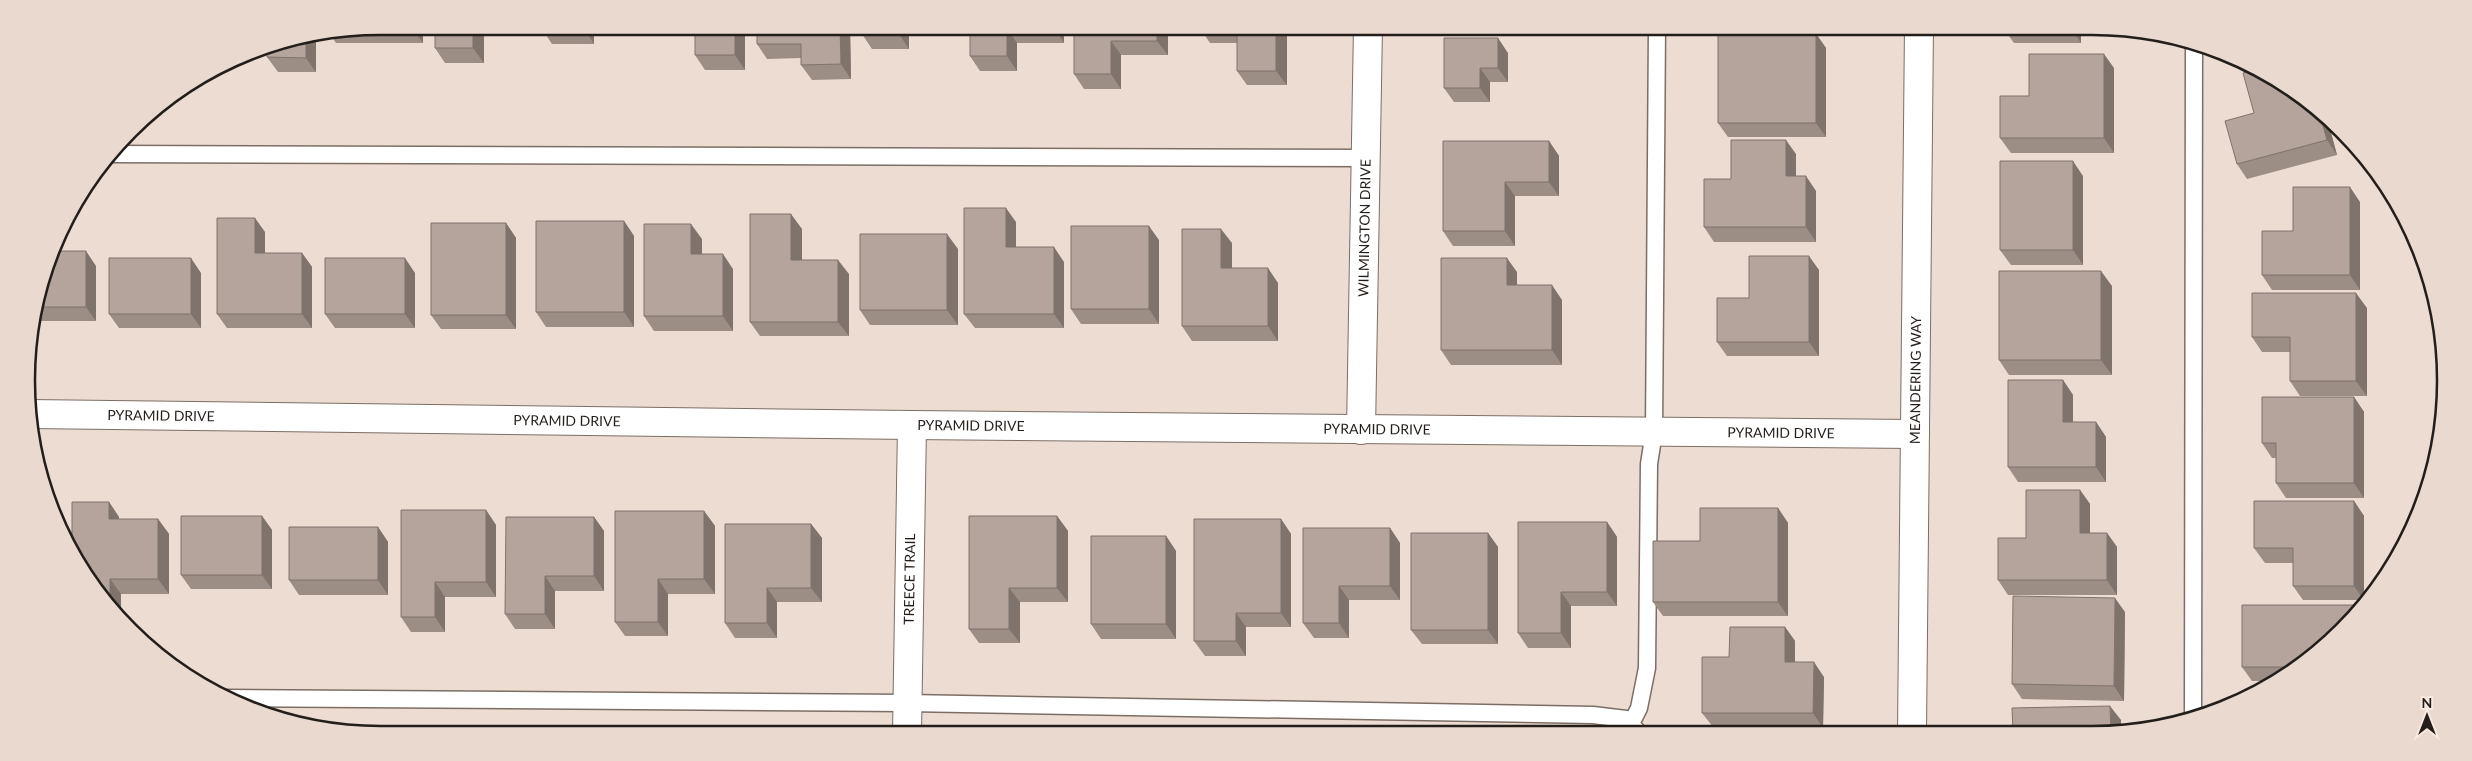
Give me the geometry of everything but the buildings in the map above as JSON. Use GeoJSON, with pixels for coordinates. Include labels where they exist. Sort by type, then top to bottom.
{"type":"FeatureCollection","features":[{"type":"Feature","properties":{"kind":"street","name":"WILMINGTON DRIVE"},"geometry":{"type":"LineString","coordinates":[[1361,430],[1368,35]]}},
{"type":"Feature","properties":{"kind":"street","name":"MEANDERING WAY"},"geometry":{"type":"LineString","coordinates":[[1912,726],[1919,35]]}},
{"type":"Feature","properties":{"kind":"street","name":"PYRAMID DRIVE"},"geometry":{"type":"LineString","coordinates":[[37,414],[1361,430],[1915,434]]}},
{"type":"Feature","properties":{"kind":"street","name":"TREECE TRAIL"},"geometry":{"type":"LineString","coordinates":[[907,726],[912,425]]}},
{"type":"Feature","properties":{"kind":"lane"},"geometry":{"type":"LineString","coordinates":[[1635,726],[1646,668],[1649,464],[1654,432],[1657,35]]}},
{"type":"Feature","properties":{"kind":"lane"},"geometry":{"type":"LineString","coordinates":[[2193,711],[2194,51]]}},
{"type":"Feature","properties":{"kind":"lane"},"geometry":{"type":"LineString","coordinates":[[120,154],[1366,158]]}},
{"type":"Feature","properties":{"kind":"lane"},"geometry":{"type":"LineString","coordinates":[[244,698],[907,703],[1592,715],[1626,719],[1633,726]]}}]}
